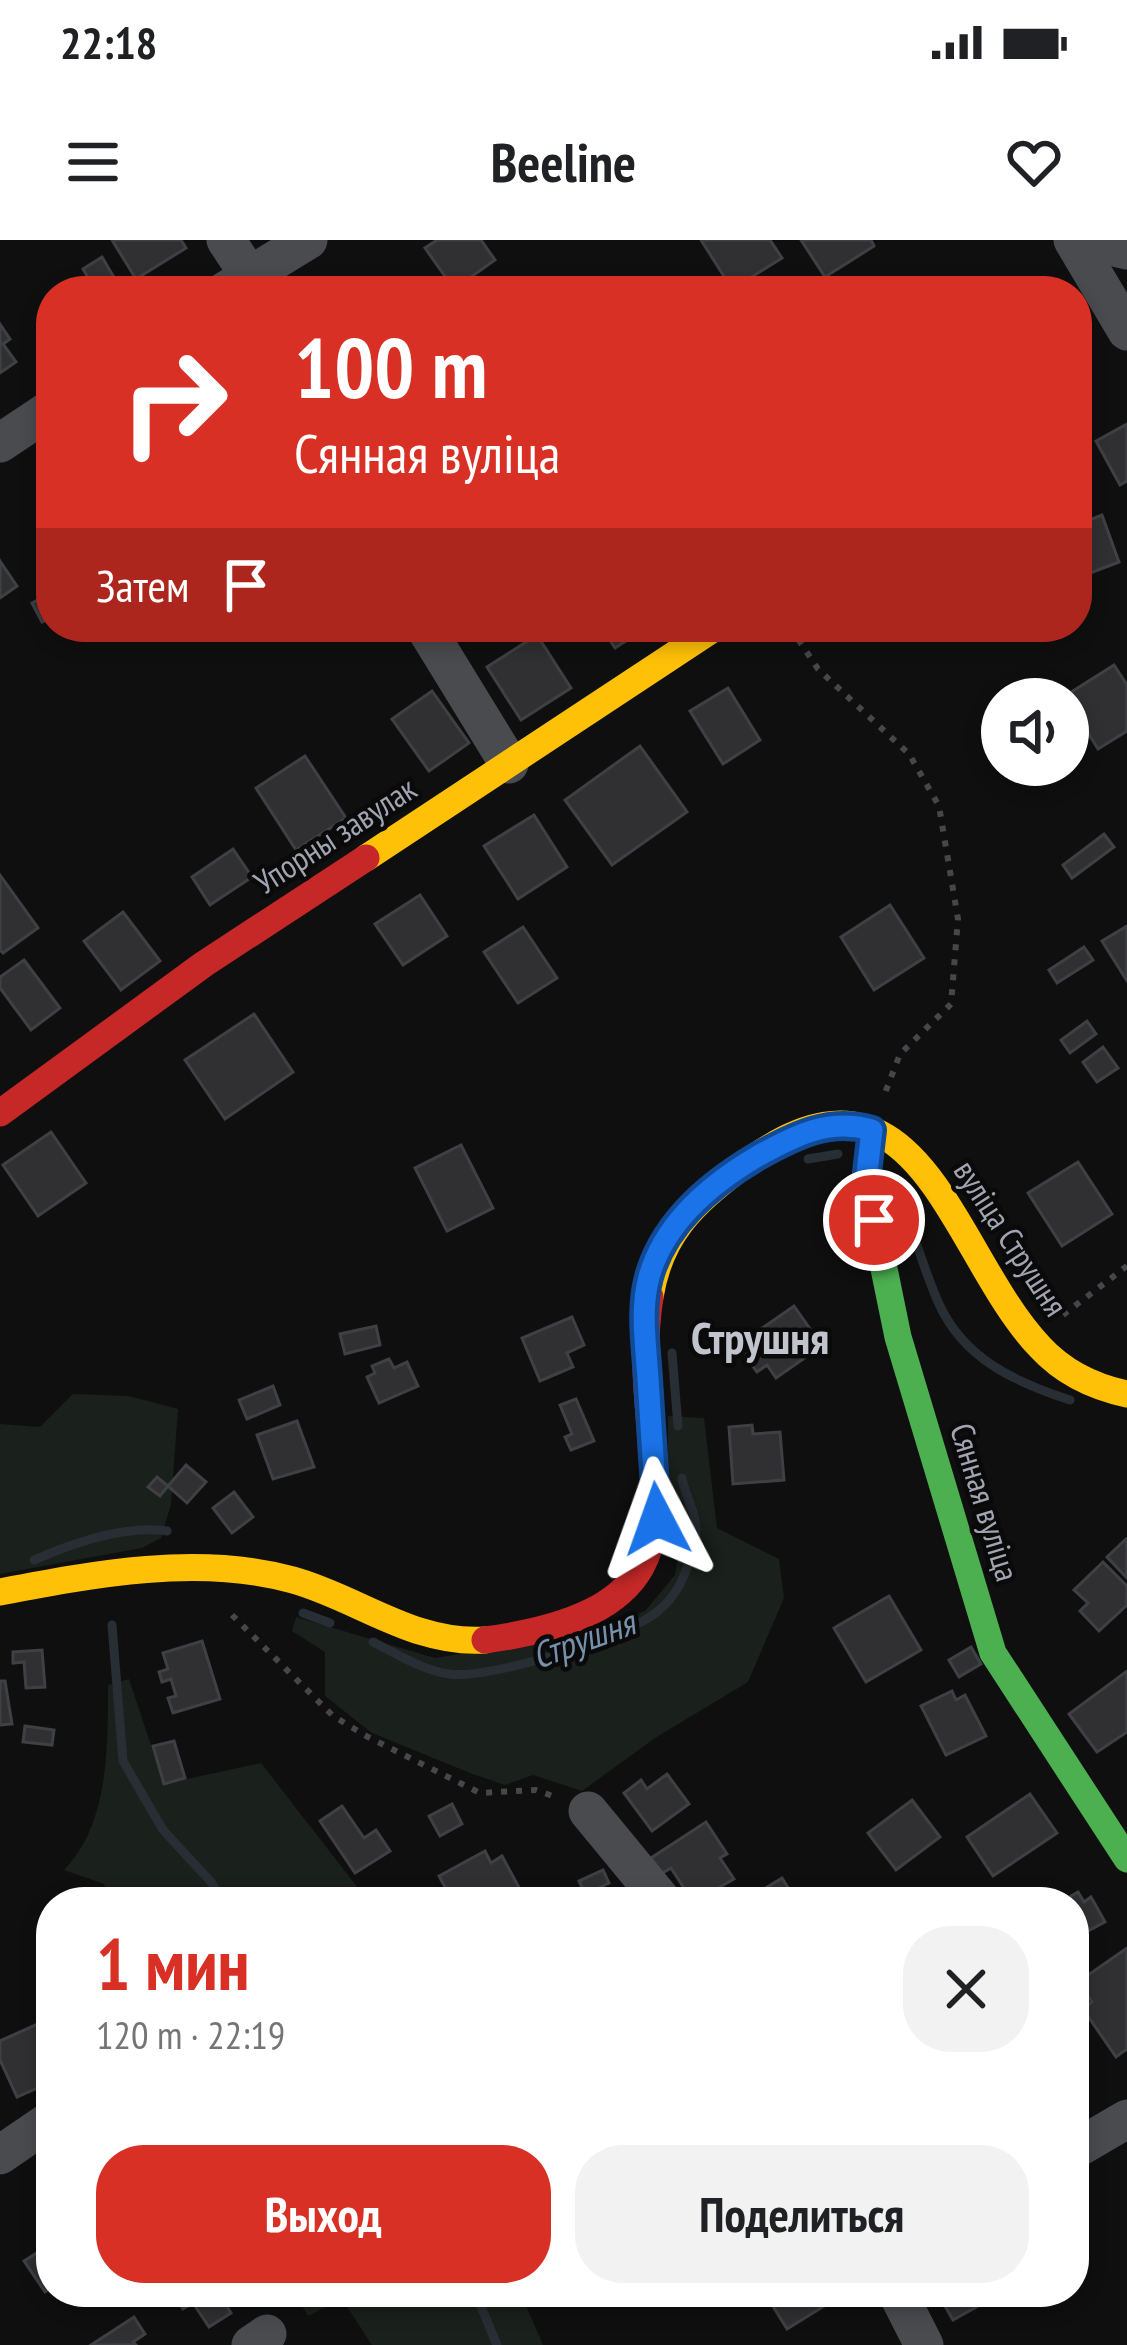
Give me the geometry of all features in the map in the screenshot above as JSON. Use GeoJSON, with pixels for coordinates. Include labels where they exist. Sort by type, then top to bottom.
{"type":"FeatureCollection","features":[{"type":"Feature","properties":{"kind":"street"},"geometry":{"type":"LineString","coordinates":[[226,240],[235,276]]}},
{"type":"Feature","properties":{"kind":"street"},"geometry":{"type":"LineString","coordinates":[[249,276],[308,240]]}},
{"type":"Feature","properties":{"kind":"street"},"geometry":{"type":"LineString","coordinates":[[1073,240],[1127,331]]}},
{"type":"Feature","properties":{"kind":"street"},"geometry":{"type":"LineString","coordinates":[[1084,240],[1127,250]]}},
{"type":"Feature","properties":{"kind":"street"},"geometry":{"type":"LineString","coordinates":[[0,443],[36,419]]}},
{"type":"Feature","properties":{"kind":"street"},"geometry":{"type":"LineString","coordinates":[[434,642],[509,764]]}},
{"type":"Feature","properties":{"kind":"street","name":"Упорны завулак"},"geometry":{"type":"LineString","coordinates":[[0,1113],[204,964],[693,642]]}},
{"type":"Feature","properties":{"kind":"street"},"geometry":{"type":"LineString","coordinates":[[0,1592],[71,1578],[144,1572],[269,1574],[317,1588],[420,1632],[460,1640],[545,1627],[581,1617],[612,1601],[634,1582],[651,1555],[657,1519],[644,1317],[649,1277],[663,1245],[687,1211],[731,1172],[786,1140],[818,1127],[848,1124],[872,1130]]}},
{"type":"Feature","properties":{"kind":"street","name":"вуліца Струшня"},"geometry":{"type":"LineString","coordinates":[[872,1130],[906,1149],[936,1184],[1012,1313],[1033,1339],[1070,1372],[1104,1390],[1127,1394]]}},
{"type":"Feature","properties":{"kind":"street","name":"Сянная вуліца"},"geometry":{"type":"LineString","coordinates":[[872,1130],[866,1181],[898,1337],[993,1652],[1127,1859]]}},
{"type":"Feature","properties":{"kind":"street"},"geometry":{"type":"LineString","coordinates":[[588,1811],[650,1887]]}},
{"type":"Feature","properties":{"kind":"street"},"geometry":{"type":"LineString","coordinates":[[1089,2141],[1127,2119]]}},
{"type":"Feature","properties":{"kind":"street"},"geometry":{"type":"LineString","coordinates":[[0,2156],[36,2131]]}},
{"type":"Feature","properties":{"kind":"street"},"geometry":{"type":"LineString","coordinates":[[905,2307],[924,2345]]}},
{"type":"Feature","properties":{"kind":"path"},"geometry":{"type":"LineString","coordinates":[[800,642],[818,669],[909,754],[939,806],[958,919],[951,1004],[900,1054],[872,1130]]}},
{"type":"Feature","properties":{"kind":"path"},"geometry":{"type":"LineString","coordinates":[[1033,1339],[1127,1266]]}},
{"type":"Feature","properties":{"kind":"path"},"geometry":{"type":"LineString","coordinates":[[267,1648],[333,1717],[446,1778],[480,1793],[536,1790],[588,1811]]}},
{"type":"Feature","properties":{"kind":"shaded area"},"geometry":{"type":"Polygon","coordinates":[[[73,1394],[129,1396],[178,1409],[171,1504],[161,1538],[142,1548],[0,1574],[0,1424],[40,1427],[73,1394]]]}},
{"type":"Feature","properties":{"kind":"shaded area"},"geometry":{"type":"Polygon","coordinates":[[[668,1416],[704,1418],[717,1528],[779,1559],[784,1598],[748,1682],[655,1738],[582,1791],[533,1775],[505,1785],[470,1773],[372,1733],[325,1696],[325,1652],[292,1631],[296,1617],[435,1658],[590,1633],[645,1611],[675,1575],[685,1516],[668,1487],[668,1416]]]}},
{"type":"Feature","properties":{"kind":"shaded area"},"geometry":{"type":"Polygon","coordinates":[[[129,1679],[164,1784],[261,1763],[357,1887],[105,1887],[64,1870],[79,1851],[98,1807],[106,1758],[108,1685],[129,1679]]]}},
{"type":"Feature","properties":{"kind":"shaded area"},"geometry":{"type":"Polygon","coordinates":[[[303,2307],[326,2307],[308,2316],[303,2307]]]}},
{"type":"Feature","properties":{"kind":"shaded area"},"geometry":{"type":"Polygon","coordinates":[[[347,2307],[527,2307],[543,2345],[372,2345],[347,2307]]]}},
{"type":"Feature","properties":{"kind":"building"},"geometry":{"type":"Polygon","coordinates":[[[112,240],[181,240],[186,248],[134,276],[112,240]]]}},
{"type":"Feature","properties":{"kind":"building"},"geometry":{"type":"Polygon","coordinates":[[[437,240],[481,240],[495,260],[472,276],[445,276],[425,248],[437,240]]]}},
{"type":"Feature","properties":{"kind":"building"},"geometry":{"type":"Polygon","coordinates":[[[701,240],[770,240],[782,258],[753,276],[724,276],[701,240]]]}},
{"type":"Feature","properties":{"kind":"building"},"geometry":{"type":"Polygon","coordinates":[[[801,240],[871,240],[874,246],[824,276],[801,240]]]}},
{"type":"Feature","properties":{"kind":"building"},"geometry":{"type":"Polygon","coordinates":[[[102,257],[113,276],[87,276],[83,269],[102,257]]]}},
{"type":"Feature","properties":{"kind":"building"},"geometry":{"type":"Polygon","coordinates":[[[0,324],[10,339],[3,344],[16,362],[0,373],[0,324]]]}},
{"type":"Feature","properties":{"kind":"building"},"geometry":{"type":"Polygon","coordinates":[[[1127,424],[1127,481],[1120,485],[1096,441],[1127,424]]]}},
{"type":"Feature","properties":{"kind":"building"},"geometry":{"type":"Polygon","coordinates":[[[1102,515],[1119,562],[1092,572],[1092,519],[1102,515]]]}},
{"type":"Feature","properties":{"kind":"building"},"geometry":{"type":"Polygon","coordinates":[[[0,561],[17,586],[0,598],[0,561]]]}},
{"type":"Feature","properties":{"kind":"building"},"geometry":{"type":"Polygon","coordinates":[[[526,642],[541,642],[571,688],[521,720],[487,667],[526,642]]]}},
{"type":"Feature","properties":{"kind":"building"},"geometry":{"type":"Polygon","coordinates":[[[1114,665],[1127,685],[1127,731],[1098,749],[1089,735],[1089,681],[1114,665]]]}},
{"type":"Feature","properties":{"kind":"building"},"geometry":{"type":"Polygon","coordinates":[[[728,688],[760,740],[723,764],[690,711],[728,688]]]}},
{"type":"Feature","properties":{"kind":"building"},"geometry":{"type":"Polygon","coordinates":[[[432,691],[469,743],[429,771],[392,719],[432,691]]]}},
{"type":"Feature","properties":{"kind":"building"},"geometry":{"type":"Polygon","coordinates":[[[640,746],[687,812],[612,865],[565,800],[640,746]]]}},
{"type":"Feature","properties":{"kind":"building"},"geometry":{"type":"Polygon","coordinates":[[[305,756],[346,818],[296,850],[256,788],[305,756]]]}},
{"type":"Feature","properties":{"kind":"building"},"geometry":{"type":"Polygon","coordinates":[[[534,815],[567,867],[518,899],[484,846],[534,815]]]}},
{"type":"Feature","properties":{"kind":"building"},"geometry":{"type":"Polygon","coordinates":[[[1104,834],[1114,847],[1072,878],[1063,865],[1104,834]]]}},
{"type":"Feature","properties":{"kind":"building"},"geometry":{"type":"Polygon","coordinates":[[[233,849],[252,877],[210,905],[192,877],[233,849]]]}},
{"type":"Feature","properties":{"kind":"building"},"geometry":{"type":"Polygon","coordinates":[[[0,875],[38,928],[3,953],[0,950],[0,875]]]}},
{"type":"Feature","properties":{"kind":"building"},"geometry":{"type":"Polygon","coordinates":[[[420,895],[447,936],[403,965],[375,924],[420,895]]]}},
{"type":"Feature","properties":{"kind":"building"},"geometry":{"type":"Polygon","coordinates":[[[890,905],[924,958],[874,990],[841,937],[890,905]]]}},
{"type":"Feature","properties":{"kind":"building"},"geometry":{"type":"Polygon","coordinates":[[[123,912],[160,961],[121,990],[84,941],[123,912]]]}},
{"type":"Feature","properties":{"kind":"building"},"geometry":{"type":"Polygon","coordinates":[[[1127,926],[1127,981],[1102,941],[1127,926]]]}},
{"type":"Feature","properties":{"kind":"building"},"geometry":{"type":"Polygon","coordinates":[[[523,927],[557,978],[518,1003],[484,952],[523,927]]]}},
{"type":"Feature","properties":{"kind":"building"},"geometry":{"type":"Polygon","coordinates":[[[1084,947],[1093,960],[1057,983],[1049,970],[1084,947]]]}},
{"type":"Feature","properties":{"kind":"building"},"geometry":{"type":"Polygon","coordinates":[[[24,960],[60,1008],[31,1030],[0,988],[0,977],[24,960]]]}},
{"type":"Feature","properties":{"kind":"building"},"geometry":{"type":"Polygon","coordinates":[[[254,1014],[293,1072],[225,1119],[185,1060],[254,1014]]]}},
{"type":"Feature","properties":{"kind":"building"},"geometry":{"type":"Polygon","coordinates":[[[1087,1021],[1096,1034],[1070,1053],[1061,1040],[1087,1021]]]}},
{"type":"Feature","properties":{"kind":"building"},"geometry":{"type":"Polygon","coordinates":[[[1103,1047],[1118,1068],[1097,1082],[1083,1062],[1103,1047]]]}},
{"type":"Feature","properties":{"kind":"building"},"geometry":{"type":"Polygon","coordinates":[[[51,1132],[86,1183],[38,1216],[3,1165],[51,1132]]]}},
{"type":"Feature","properties":{"kind":"building"},"geometry":{"type":"Polygon","coordinates":[[[461,1145],[493,1208],[447,1231],[415,1168],[461,1145]]]}},
{"type":"Feature","properties":{"kind":"building"},"geometry":{"type":"Polygon","coordinates":[[[1078,1162],[1112,1214],[1062,1246],[1028,1193],[1078,1162]]]}},
{"type":"Feature","properties":{"kind":"building"},"geometry":{"type":"Polygon","coordinates":[[[794,1306],[822,1346],[776,1378],[767,1365],[757,1372],[738,1345],[794,1306]]]}},
{"type":"Feature","properties":{"kind":"building"},"geometry":{"type":"Polygon","coordinates":[[[572,1317],[584,1345],[567,1353],[573,1367],[540,1381],[522,1338],[572,1317]]]}},
{"type":"Feature","properties":{"kind":"building"},"geometry":{"type":"Polygon","coordinates":[[[376,1326],[380,1345],[345,1354],[340,1334],[376,1326]]]}},
{"type":"Feature","properties":{"kind":"building"},"geometry":{"type":"Polygon","coordinates":[[[389,1359],[394,1368],[407,1362],[418,1386],[379,1403],[367,1377],[375,1373],[372,1366],[389,1359]]]}},
{"type":"Feature","properties":{"kind":"building"},"geometry":{"type":"Polygon","coordinates":[[[273,1386],[280,1405],[247,1419],[239,1400],[273,1386]]]}},
{"type":"Feature","properties":{"kind":"building"},"geometry":{"type":"Polygon","coordinates":[[[576,1399],[594,1441],[571,1450],[565,1437],[572,1434],[560,1405],[576,1399]]]}},
{"type":"Feature","properties":{"kind":"building"},"geometry":{"type":"Polygon","coordinates":[[[297,1421],[314,1467],[273,1479],[257,1435],[297,1421]]]}},
{"type":"Feature","properties":{"kind":"building"},"geometry":{"type":"Polygon","coordinates":[[[752,1425],[753,1434],[780,1432],[784,1480],[733,1484],[729,1427],[752,1425]]]}},
{"type":"Feature","properties":{"kind":"building"},"geometry":{"type":"Polygon","coordinates":[[[186,1465],[206,1482],[187,1503],[168,1486],[186,1465]]]}},
{"type":"Feature","properties":{"kind":"building"},"geometry":{"type":"Polygon","coordinates":[[[157,1477],[168,1486],[160,1496],[148,1487],[157,1477]]]}},
{"type":"Feature","properties":{"kind":"building"},"geometry":{"type":"Polygon","coordinates":[[[234,1492],[253,1517],[232,1533],[213,1508],[234,1492]]]}},
{"type":"Feature","properties":{"kind":"building"},"geometry":{"type":"Polygon","coordinates":[[[1127,1540],[1127,1578],[1107,1557],[1127,1540]]]}},
{"type":"Feature","properties":{"kind":"building"},"geometry":{"type":"Polygon","coordinates":[[[1103,1562],[1127,1586],[1127,1605],[1099,1631],[1080,1611],[1088,1603],[1074,1590],[1103,1562]]]}},
{"type":"Feature","properties":{"kind":"building"},"geometry":{"type":"Polygon","coordinates":[[[889,1596],[921,1650],[866,1682],[834,1628],[889,1596]]]}},
{"type":"Feature","properties":{"kind":"building"},"geometry":{"type":"Polygon","coordinates":[[[202,1641],[220,1699],[173,1713],[168,1698],[176,1696],[171,1679],[162,1682],[159,1672],[168,1669],[163,1653],[202,1641]]]}},
{"type":"Feature","properties":{"kind":"building"},"geometry":{"type":"Polygon","coordinates":[[[971,1647],[981,1664],[959,1677],[949,1660],[971,1647]]]}},
{"type":"Feature","properties":{"kind":"building"},"geometry":{"type":"Polygon","coordinates":[[[42,1650],[45,1687],[26,1688],[24,1662],[13,1663],[13,1652],[42,1650]]]}},
{"type":"Feature","properties":{"kind":"building"},"geometry":{"type":"Polygon","coordinates":[[[1127,1671],[1127,1732],[1097,1752],[1069,1714],[1127,1671]]]}},
{"type":"Feature","properties":{"kind":"building"},"geometry":{"type":"Polygon","coordinates":[[[0,1681],[5,1681],[12,1724],[0,1725],[0,1681]]]}},
{"type":"Feature","properties":{"kind":"building"},"geometry":{"type":"Polygon","coordinates":[[[952,1691],[956,1700],[965,1695],[986,1736],[946,1755],[921,1706],[952,1691]]]}},
{"type":"Feature","properties":{"kind":"building"},"geometry":{"type":"Polygon","coordinates":[[[25,1726],[54,1730],[52,1745],[23,1742],[25,1726]]]}},
{"type":"Feature","properties":{"kind":"building"},"geometry":{"type":"Polygon","coordinates":[[[174,1741],[185,1778],[164,1784],[153,1746],[174,1741]]]}},
{"type":"Feature","properties":{"kind":"building"},"geometry":{"type":"Polygon","coordinates":[[[667,1774],[689,1804],[652,1831],[624,1793],[641,1780],[647,1789],[667,1774]]]}},
{"type":"Feature","properties":{"kind":"building"},"geometry":{"type":"Polygon","coordinates":[[[1030,1794],[1057,1833],[993,1876],[967,1837],[1030,1794]]]}},
{"type":"Feature","properties":{"kind":"building"},"geometry":{"type":"Polygon","coordinates":[[[912,1800],[940,1837],[896,1870],[868,1833],[912,1800]]]}},
{"type":"Feature","properties":{"kind":"building"},"geometry":{"type":"Polygon","coordinates":[[[452,1804],[462,1824],[440,1836],[429,1816],[452,1804]]]}},
{"type":"Feature","properties":{"kind":"building"},"geometry":{"type":"Polygon","coordinates":[[[342,1806],[364,1838],[376,1830],[390,1851],[355,1873],[320,1821],[342,1806]]]}},
{"type":"Feature","properties":{"kind":"building"},"geometry":{"type":"Polygon","coordinates":[[[706,1822],[727,1854],[720,1858],[734,1879],[720,1887],[683,1887],[671,1868],[661,1874],[651,1858],[706,1822]]]}},
{"type":"Feature","properties":{"kind":"building"},"geometry":{"type":"Polygon","coordinates":[[[485,1851],[491,1863],[502,1856],[519,1887],[445,1887],[439,1876],[485,1851]]]}},
{"type":"Feature","properties":{"kind":"building"},"geometry":{"type":"Polygon","coordinates":[[[603,1870],[609,1883],[582,1887],[579,1881],[603,1870]]]}},
{"type":"Feature","properties":{"kind":"building"},"geometry":{"type":"Polygon","coordinates":[[[782,1878],[788,1887],[767,1887],[782,1878]]]}},
{"type":"Feature","properties":{"kind":"building"},"geometry":{"type":"Polygon","coordinates":[[[1091,1897],[1105,1922],[1089,1930],[1091,1897]]]}},
{"type":"Feature","properties":{"kind":"building"},"geometry":{"type":"Polygon","coordinates":[[[1127,1948],[1127,2049],[1116,2057],[1089,2018],[1089,1974],[1127,1948]]]}},
{"type":"Feature","properties":{"kind":"building"},"geometry":{"type":"Polygon","coordinates":[[[36,2025],[36,2089],[17,2097],[0,2060],[0,2041],[36,2025]]]}},
{"type":"Feature","properties":{"kind":"building"},"geometry":{"type":"Polygon","coordinates":[[[36,2253],[36,2279],[24,2261],[36,2253]]]}},
{"type":"Feature","properties":{"kind":"building"},"geometry":{"type":"Polygon","coordinates":[[[196,2307],[227,2307],[231,2313],[209,2327],[196,2307]]]}},
{"type":"Feature","properties":{"kind":"building"},"geometry":{"type":"Polygon","coordinates":[[[773,2307],[823,2307],[787,2329],[773,2307]]]}},
{"type":"Feature","properties":{"kind":"building"},"geometry":{"type":"Polygon","coordinates":[[[946,2307],[976,2307],[953,2320],[946,2307]]]}},
{"type":"Feature","properties":{"kind":"building"},"geometry":{"type":"Polygon","coordinates":[[[134,2317],[145,2334],[133,2342],[136,2345],[91,2345],[134,2317]]]}},
{"type":"Feature","properties":{"kind":"waterway","name":"Струшня"},"geometry":{"type":"LineString","coordinates":[[808,1159],[838,1154]]}},
{"type":"Feature","properties":{"kind":"waterway","name":"Струшня"},"geometry":{"type":"LineString","coordinates":[[893,1193],[939,1304],[962,1340],[993,1366],[1070,1400]]}},
{"type":"Feature","properties":{"kind":"waterway","name":"Струшня"},"geometry":{"type":"LineString","coordinates":[[672,1353],[678,1426]]}},
{"type":"Feature","properties":{"kind":"waterway","name":"Струшня"},"geometry":{"type":"LineString","coordinates":[[373,1642],[429,1669],[468,1674],[557,1654],[642,1621],[672,1596],[690,1559],[695,1522],[682,1478]]}},
{"type":"Feature","properties":{"kind":"waterway","name":"Струшня"},"geometry":{"type":"LineString","coordinates":[[34,1560],[117,1533],[167,1531]]}},
{"type":"Feature","properties":{"kind":"waterway","name":"Струшня"},"geometry":{"type":"LineString","coordinates":[[303,1613],[330,1623]]}},
{"type":"Feature","properties":{"kind":"waterway"},"geometry":{"type":"LineString","coordinates":[[112,1625],[123,1761],[163,1830],[214,1887]]}},
{"type":"Feature","properties":{"kind":"waterway"},"geometry":{"type":"LineString","coordinates":[[481,2307],[497,2345]]}},
{"type":"Feature","properties":{"kind":"traffic: fast"},"geometry":{"type":"LineString","coordinates":[[871,1130],[866,1181],[898,1337],[993,1653],[1127,1859]]}},
{"type":"Feature","properties":{"kind":"traffic: slow"},"geometry":{"type":"LineString","coordinates":[[366,858],[693,642]]}},
{"type":"Feature","properties":{"kind":"traffic: slow"},"geometry":{"type":"LineString","coordinates":[[650,1297],[670,1238],[708,1194],[741,1167],[801,1132],[850,1125],[890,1139],[923,1171],[1009,1307],[1049,1356],[1080,1377],[1127,1394]]}},
{"type":"Feature","properties":{"kind":"traffic: slow"},"geometry":{"type":"LineString","coordinates":[[0,1592],[109,1573],[221,1568],[293,1580],[434,1635],[485,1640]]}},
{"type":"Feature","properties":{"kind":"traffic: jam"},"geometry":{"type":"LineString","coordinates":[[0,1113],[204,964],[366,858]]}},
{"type":"Feature","properties":{"kind":"traffic: jam"},"geometry":{"type":"LineString","coordinates":[[485,1640],[565,1622],[616,1596],[644,1561],[654,1520],[646,1360],[650,1297]]}},
{"type":"Feature","properties":{"kind":"district","name":"Струшня"},"geometry":{"type":"Point","coordinates":[760,1338]}},
{"type":"Feature","properties":{"kind":"route"},"geometry":{"type":"LineString","coordinates":[[657,1519],[644,1317],[649,1277],[663,1245],[687,1211],[731,1172],[786,1140],[818,1127],[848,1124],[872,1130],[866,1181],[874,1220]]}}]}
